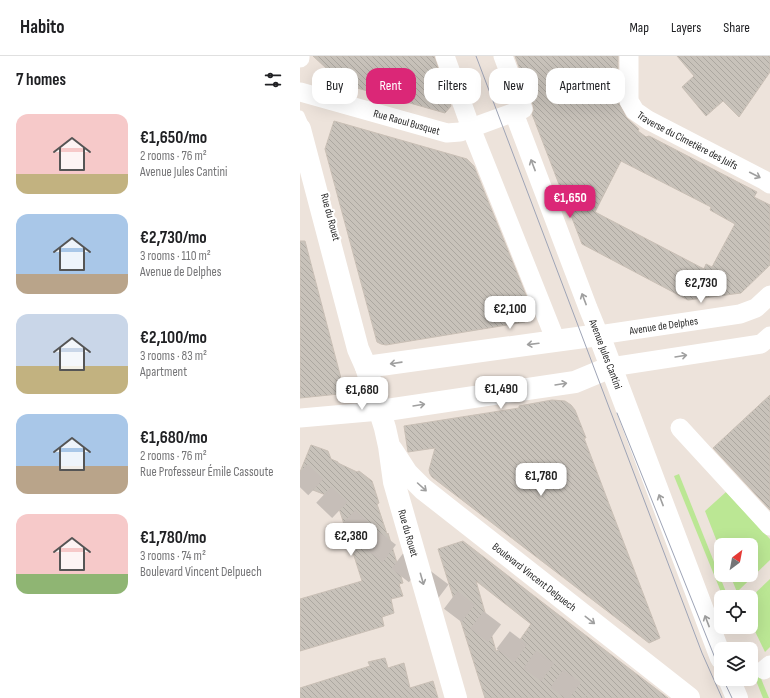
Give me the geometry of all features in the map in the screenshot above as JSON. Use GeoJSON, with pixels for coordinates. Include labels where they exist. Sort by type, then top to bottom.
{"type":"FeatureCollection","features":[{"type":"Feature","properties":{"kind":"street"},"geometry":{"type":"LineString","coordinates":[[445,56],[471,128],[556,341]]}},
{"type":"Feature","properties":{"kind":"street"},"geometry":{"type":"LineString","coordinates":[[503,56],[523,109],[514,113]]}},
{"type":"Feature","properties":{"kind":"street","name":"Traverse du Cimetière des Juifs"},"geometry":{"type":"LineString","coordinates":[[629,56],[629,100],[635,111],[648,120],[770,184]]}},
{"type":"Feature","properties":{"kind":"street","name":"Rue Raoul Busquet"},"geometry":{"type":"LineString","coordinates":[[300,92],[447,133],[460,132],[514,113]]}},
{"type":"Feature","properties":{"kind":"street","name":"Avenue Jules Cantini"},"geometry":{"type":"LineString","coordinates":[[514,113],[715,642]]}},
{"type":"Feature","properties":{"kind":"street","name":"Rue du Rouet"},"geometry":{"type":"LineString","coordinates":[[300,129],[358,349],[366,367],[390,446],[394,482],[456,698]]}},
{"type":"Feature","properties":{"kind":"street","name":"Avenue de Delphes"},"geometry":{"type":"LineString","coordinates":[[599,335],[740,314],[756,308],[770,295]]}},
{"type":"Feature","properties":{"kind":"street"},"geometry":{"type":"LineString","coordinates":[[366,367],[599,335]]}},
{"type":"Feature","properties":{"kind":"street"},"geometry":{"type":"LineString","coordinates":[[300,418],[380,411],[575,382],[611,367],[761,344],[770,336]]}},
{"type":"Feature","properties":{"kind":"street"},"geometry":{"type":"LineString","coordinates":[[680,428],[770,526]]}},
{"type":"Feature","properties":{"kind":"street","name":"Boulevard Vincent Delpuech"},"geometry":{"type":"LineString","coordinates":[[390,446],[407,474],[423,489],[689,698]]}},
{"type":"Feature","properties":{"kind":"street"},"geometry":{"type":"LineString","coordinates":[[732,686],[737,698]]}},
{"type":"Feature","properties":{"kind":"lane","name":"Rue du Rouet"},"geometry":{"type":"LineString","coordinates":[[300,116],[312,141],[365,347],[366,367]]}},
{"type":"Feature","properties":{"kind":"green space"},"geometry":{"type":"Polygon","coordinates":[[[679,474],[714,562],[714,575],[674,476],[679,474]]]}},
{"type":"Feature","properties":{"kind":"green space"},"geometry":{"type":"Polygon","coordinates":[[[726,492],[770,539],[770,560],[758,572],[758,538],[716,538],[705,511],[726,492]]]}},
{"type":"Feature","properties":{"kind":"green space"},"geometry":{"type":"Polygon","coordinates":[[[770,579],[770,647],[765,652],[756,634],[758,634],[758,590],[770,579]]]}},
{"type":"Feature","properties":{"kind":"green space"},"geometry":{"type":"Polygon","coordinates":[[[717,582],[722,582],[725,590],[720,590],[717,582]]]}},
{"type":"Feature","properties":{"kind":"green space"},"geometry":{"type":"Polygon","coordinates":[[[733,582],[747,582],[739,590],[736,590],[733,582]]]}},
{"type":"Feature","properties":{"kind":"green space"},"geometry":{"type":"Polygon","coordinates":[[[758,671],[769,698],[763,698],[758,686],[758,671]]]}},
{"type":"Feature","properties":{"kind":"building"},"geometry":{"type":"Polygon","coordinates":[[[313,56],[434,56],[438,68],[424,68],[424,104],[450,104],[451,106],[445,113],[413,104],[416,104],[416,68],[366,68],[366,91],[358,88],[358,68],[326,68],[313,56]]]}},
{"type":"Feature","properties":{"kind":"building"},"geometry":{"type":"Polygon","coordinates":[[[515,56],[618,56],[618,68],[546,68],[546,104],[620,104],[626,117],[639,129],[638,131],[646,137],[649,136],[757,192],[754,197],[770,205],[770,265],[741,293],[688,300],[582,244],[532,114],[534,110],[533,104],[538,104],[538,68],[519,68],[515,56]],[[621,161],[595,212],[704,269],[706,264],[712,267],[735,224],[710,210],[711,207],[621,161]]]}},
{"type":"Feature","properties":{"kind":"building"},"geometry":{"type":"Polygon","coordinates":[[[677,56],[770,56],[770,72],[739,117],[723,101],[706,116],[682,87],[694,76],[677,56]]]}},
{"type":"Feature","properties":{"kind":"building"},"geometry":{"type":"Polygon","coordinates":[[[334,121],[467,159],[474,166],[532,310],[525,322],[386,345],[377,342],[325,149],[334,121]]]}},
{"type":"Feature","properties":{"kind":"building"},"geometry":{"type":"Polygon","coordinates":[[[300,241],[305,241],[343,386],[339,394],[300,398],[300,241]]]}},
{"type":"Feature","properties":{"kind":"building"},"geometry":{"type":"Polygon","coordinates":[[[770,395],[770,510],[713,448],[770,395]]]}},
{"type":"Feature","properties":{"kind":"building"},"geometry":{"type":"Polygon","coordinates":[[[552,400],[565,401],[575,410],[586,438],[584,438],[660,638],[649,643],[432,477],[429,470],[435,448],[408,452],[404,426],[519,408],[519,406],[552,400]]]}},
{"type":"Feature","properties":{"kind":"building"},"geometry":{"type":"Polygon","coordinates":[[[311,445],[328,451],[331,459],[357,472],[359,471],[372,481],[379,503],[377,504],[387,534],[388,533],[403,583],[399,584],[403,596],[391,599],[394,613],[382,617],[384,626],[300,651],[300,599],[362,581],[336,499],[300,485],[300,472],[311,445]]]}},
{"type":"Feature","properties":{"kind":"building"},"geometry":{"type":"Polygon","coordinates":[[[463,541],[668,698],[485,698],[438,549],[463,541]],[[476,581],[496,651],[517,644],[531,624],[476,581]]]}},
{"type":"Feature","properties":{"kind":"building"},"geometry":{"type":"Polygon","coordinates":[[[385,658],[388,668],[404,663],[410,688],[433,681],[438,698],[300,698],[300,688],[370,666],[368,662],[385,658]]]}},
{"type":"Feature","properties":{"kind":"tunnel"},"geometry":{"type":"LineString","coordinates":[[300,472],[369,538],[519,652],[584,698]]}},
{"type":"Feature","properties":{"kind":"tram line"},"geometry":{"type":"LineString","coordinates":[[476,56],[702,653],[722,698]]}},
{"type":"Feature","properties":{"kind":"tram line"},"geometry":{"type":"LineString","coordinates":[[617,413],[714,656]]}},
{"type":"Feature","properties":{"kind":"tram line"},"geometry":{"type":"LineString","coordinates":[[726,686],[732,698]]}}]}
